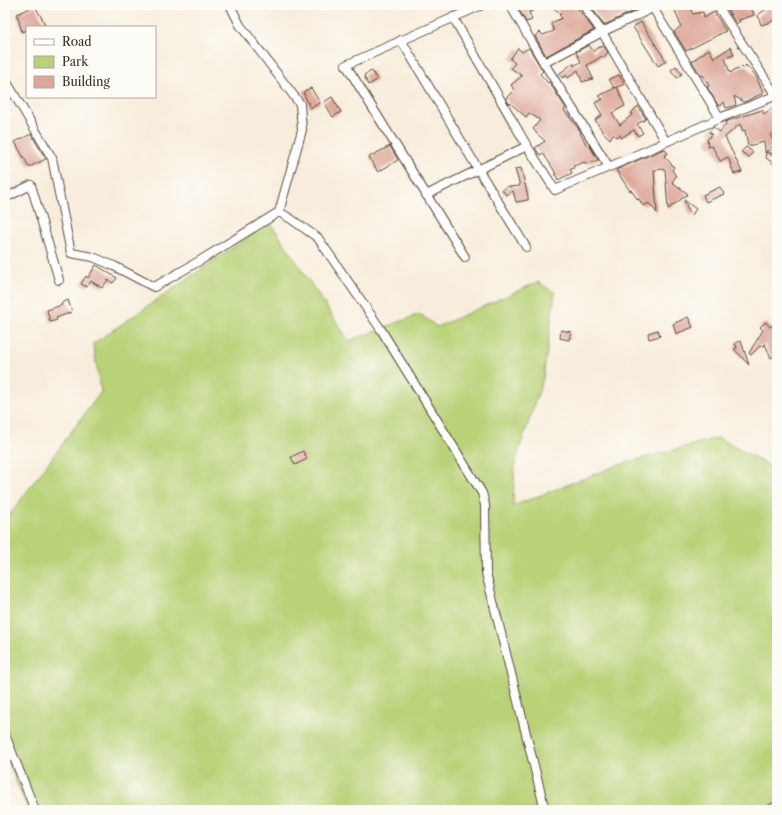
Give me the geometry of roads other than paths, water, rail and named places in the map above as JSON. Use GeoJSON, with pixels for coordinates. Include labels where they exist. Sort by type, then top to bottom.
{"type":"FeatureCollection","features":[{"type":"Feature","properties":{"kind":"street"},"geometry":{"type":"LineString","coordinates":[[5,79],[52,158],[71,253],[93,257],[154,287],[279,212],[302,130],[300,104],[240,25],[230,5]]}},
{"type":"Feature","properties":{"kind":"street"},"geometry":{"type":"LineString","coordinates":[[465,257],[346,65],[482,5]]}},
{"type":"Feature","properties":{"kind":"street"},"geometry":{"type":"LineString","coordinates":[[510,5],[544,63],[609,167]]}},
{"type":"Feature","properties":{"kind":"street"},"geometry":{"type":"LineString","coordinates":[[583,5],[602,32],[666,142]]}},
{"type":"Feature","properties":{"kind":"street"},"geometry":{"type":"LineString","coordinates":[[453,17],[527,146],[555,190],[776,95],[717,5]]}},
{"type":"Feature","properties":{"kind":"street"},"geometry":{"type":"LineString","coordinates":[[544,63],[602,32],[656,6],[720,118]]}},
{"type":"Feature","properties":{"kind":"street"},"geometry":{"type":"LineString","coordinates":[[401,40],[526,247]]}},
{"type":"Feature","properties":{"kind":"street"},"geometry":{"type":"LineString","coordinates":[[426,195],[527,146]]}},
{"type":"Feature","properties":{"kind":"street"},"geometry":{"type":"LineString","coordinates":[[5,198],[31,185],[59,280]]}},
{"type":"Feature","properties":{"kind":"street"},"geometry":{"type":"LineString","coordinates":[[279,212],[318,238],[380,328],[482,492],[484,505],[486,574],[545,810]]}},
{"type":"Feature","properties":{"kind":"street"},"geometry":{"type":"LineString","coordinates":[[5,736],[35,810]]}},
{"type":"Feature","properties":{"kind":"street"},"geometry":{"type":"LineString","coordinates":[[769,810],[777,806]]}}]}
